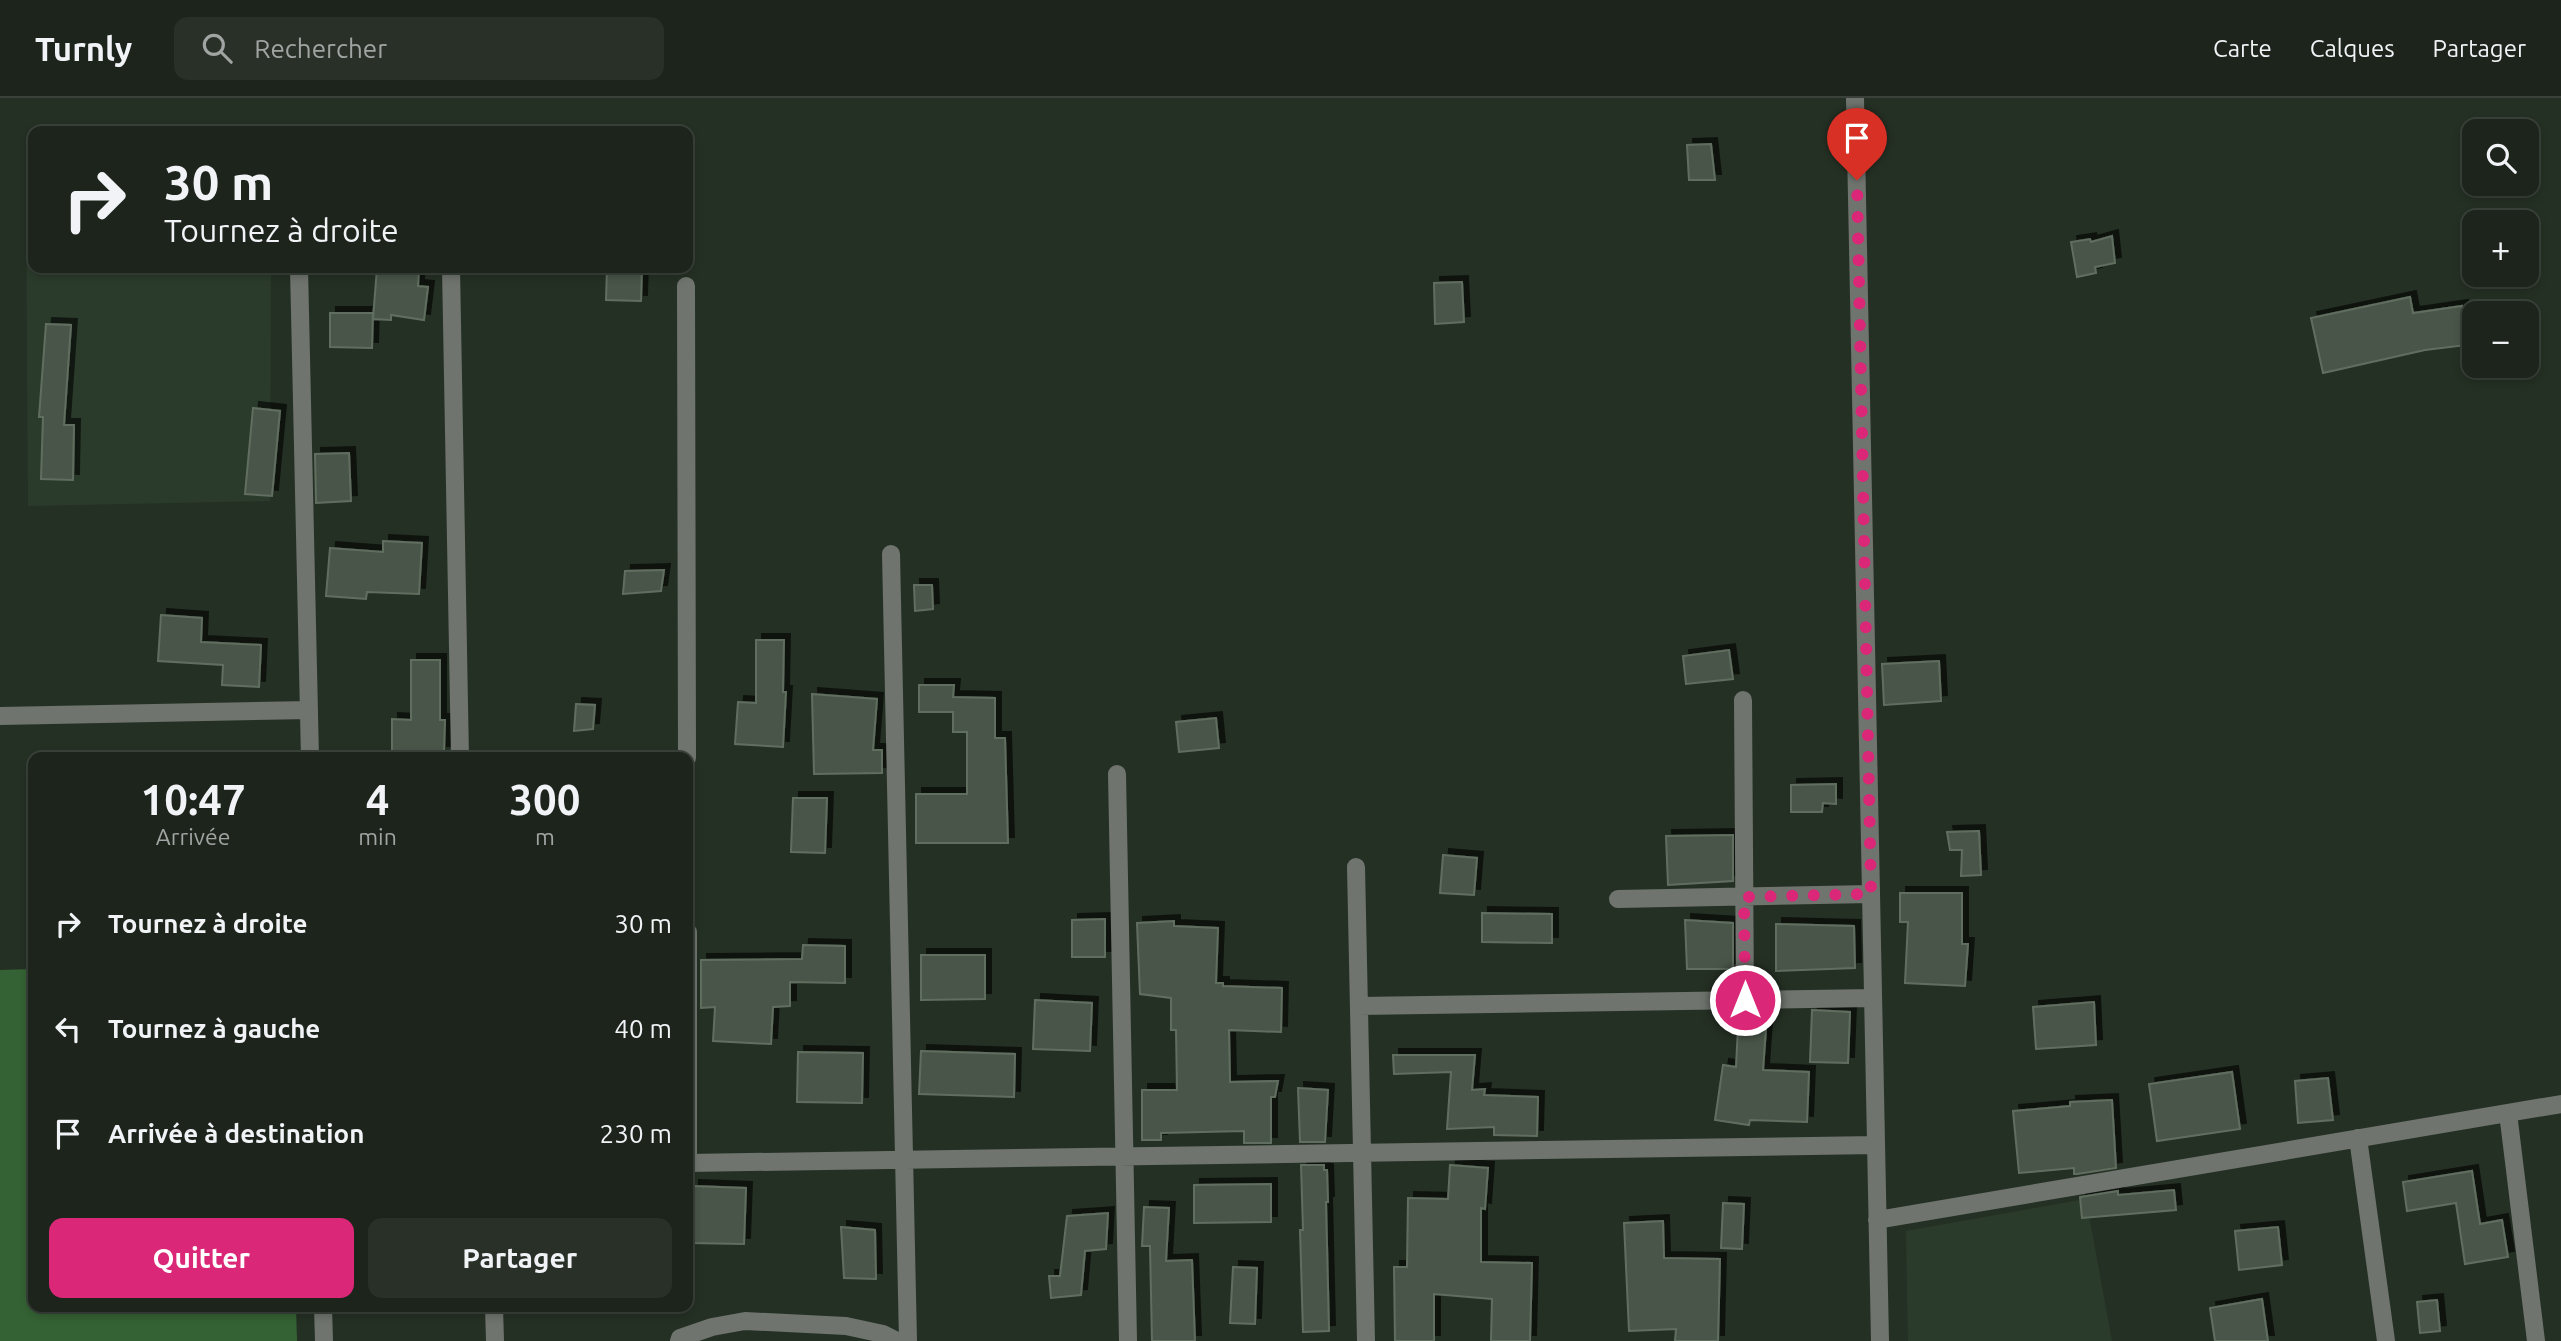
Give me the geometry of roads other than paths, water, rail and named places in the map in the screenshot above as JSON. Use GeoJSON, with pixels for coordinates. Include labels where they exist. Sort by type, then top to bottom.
{"type":"FeatureCollection","features":[{"type":"Feature","properties":{"kind":"street"},"geometry":{"type":"LineString","coordinates":[[1855,98],[1880,1341]]}},
{"type":"Feature","properties":{"kind":"street"},"geometry":{"type":"LineString","coordinates":[[299,273],[310,752]]}},
{"type":"Feature","properties":{"kind":"street"},"geometry":{"type":"LineString","coordinates":[[451,273],[460,752]]}},
{"type":"Feature","properties":{"kind":"street"},"geometry":{"type":"LineString","coordinates":[[686,286],[687,752]]}},
{"type":"Feature","properties":{"kind":"street"},"geometry":{"type":"LineString","coordinates":[[891,554],[908,1341]]}},
{"type":"Feature","properties":{"kind":"street"},"geometry":{"type":"LineString","coordinates":[[1743,700],[1745,1000]]}},
{"type":"Feature","properties":{"kind":"street"},"geometry":{"type":"LineString","coordinates":[[0,716],[309,710]]}},
{"type":"Feature","properties":{"kind":"street"},"geometry":{"type":"LineString","coordinates":[[1117,774],[1128,1341]]}},
{"type":"Feature","properties":{"kind":"street"},"geometry":{"type":"LineString","coordinates":[[1356,867],[1366,1341]]}},
{"type":"Feature","properties":{"kind":"street"},"geometry":{"type":"LineString","coordinates":[[1618,899],[1871,894]]}},
{"type":"Feature","properties":{"kind":"street"},"geometry":{"type":"LineString","coordinates":[[1359,1006],[1873,998]]}},
{"type":"Feature","properties":{"kind":"street"},"geometry":{"type":"LineString","coordinates":[[1877,1220],[2561,1104]]}},
{"type":"Feature","properties":{"kind":"street"},"geometry":{"type":"LineString","coordinates":[[2508,1113],[2536,1341]]}},
{"type":"Feature","properties":{"kind":"street"},"geometry":{"type":"LineString","coordinates":[[2358,1138],[2386,1341]]}},
{"type":"Feature","properties":{"kind":"street"},"geometry":{"type":"LineString","coordinates":[[693,1163],[1876,1145]]}},
{"type":"Feature","properties":{"kind":"street"},"geometry":{"type":"LineString","coordinates":[[323,1312],[324,1341]]}},
{"type":"Feature","properties":{"kind":"street"},"geometry":{"type":"LineString","coordinates":[[494,1312],[495,1341]]}},
{"type":"Feature","properties":{"kind":"street"},"geometry":{"type":"LineString","coordinates":[[679,1341],[680,1338],[712,1328],[745,1321],[846,1326],[883,1334],[897,1341]]}}]}
